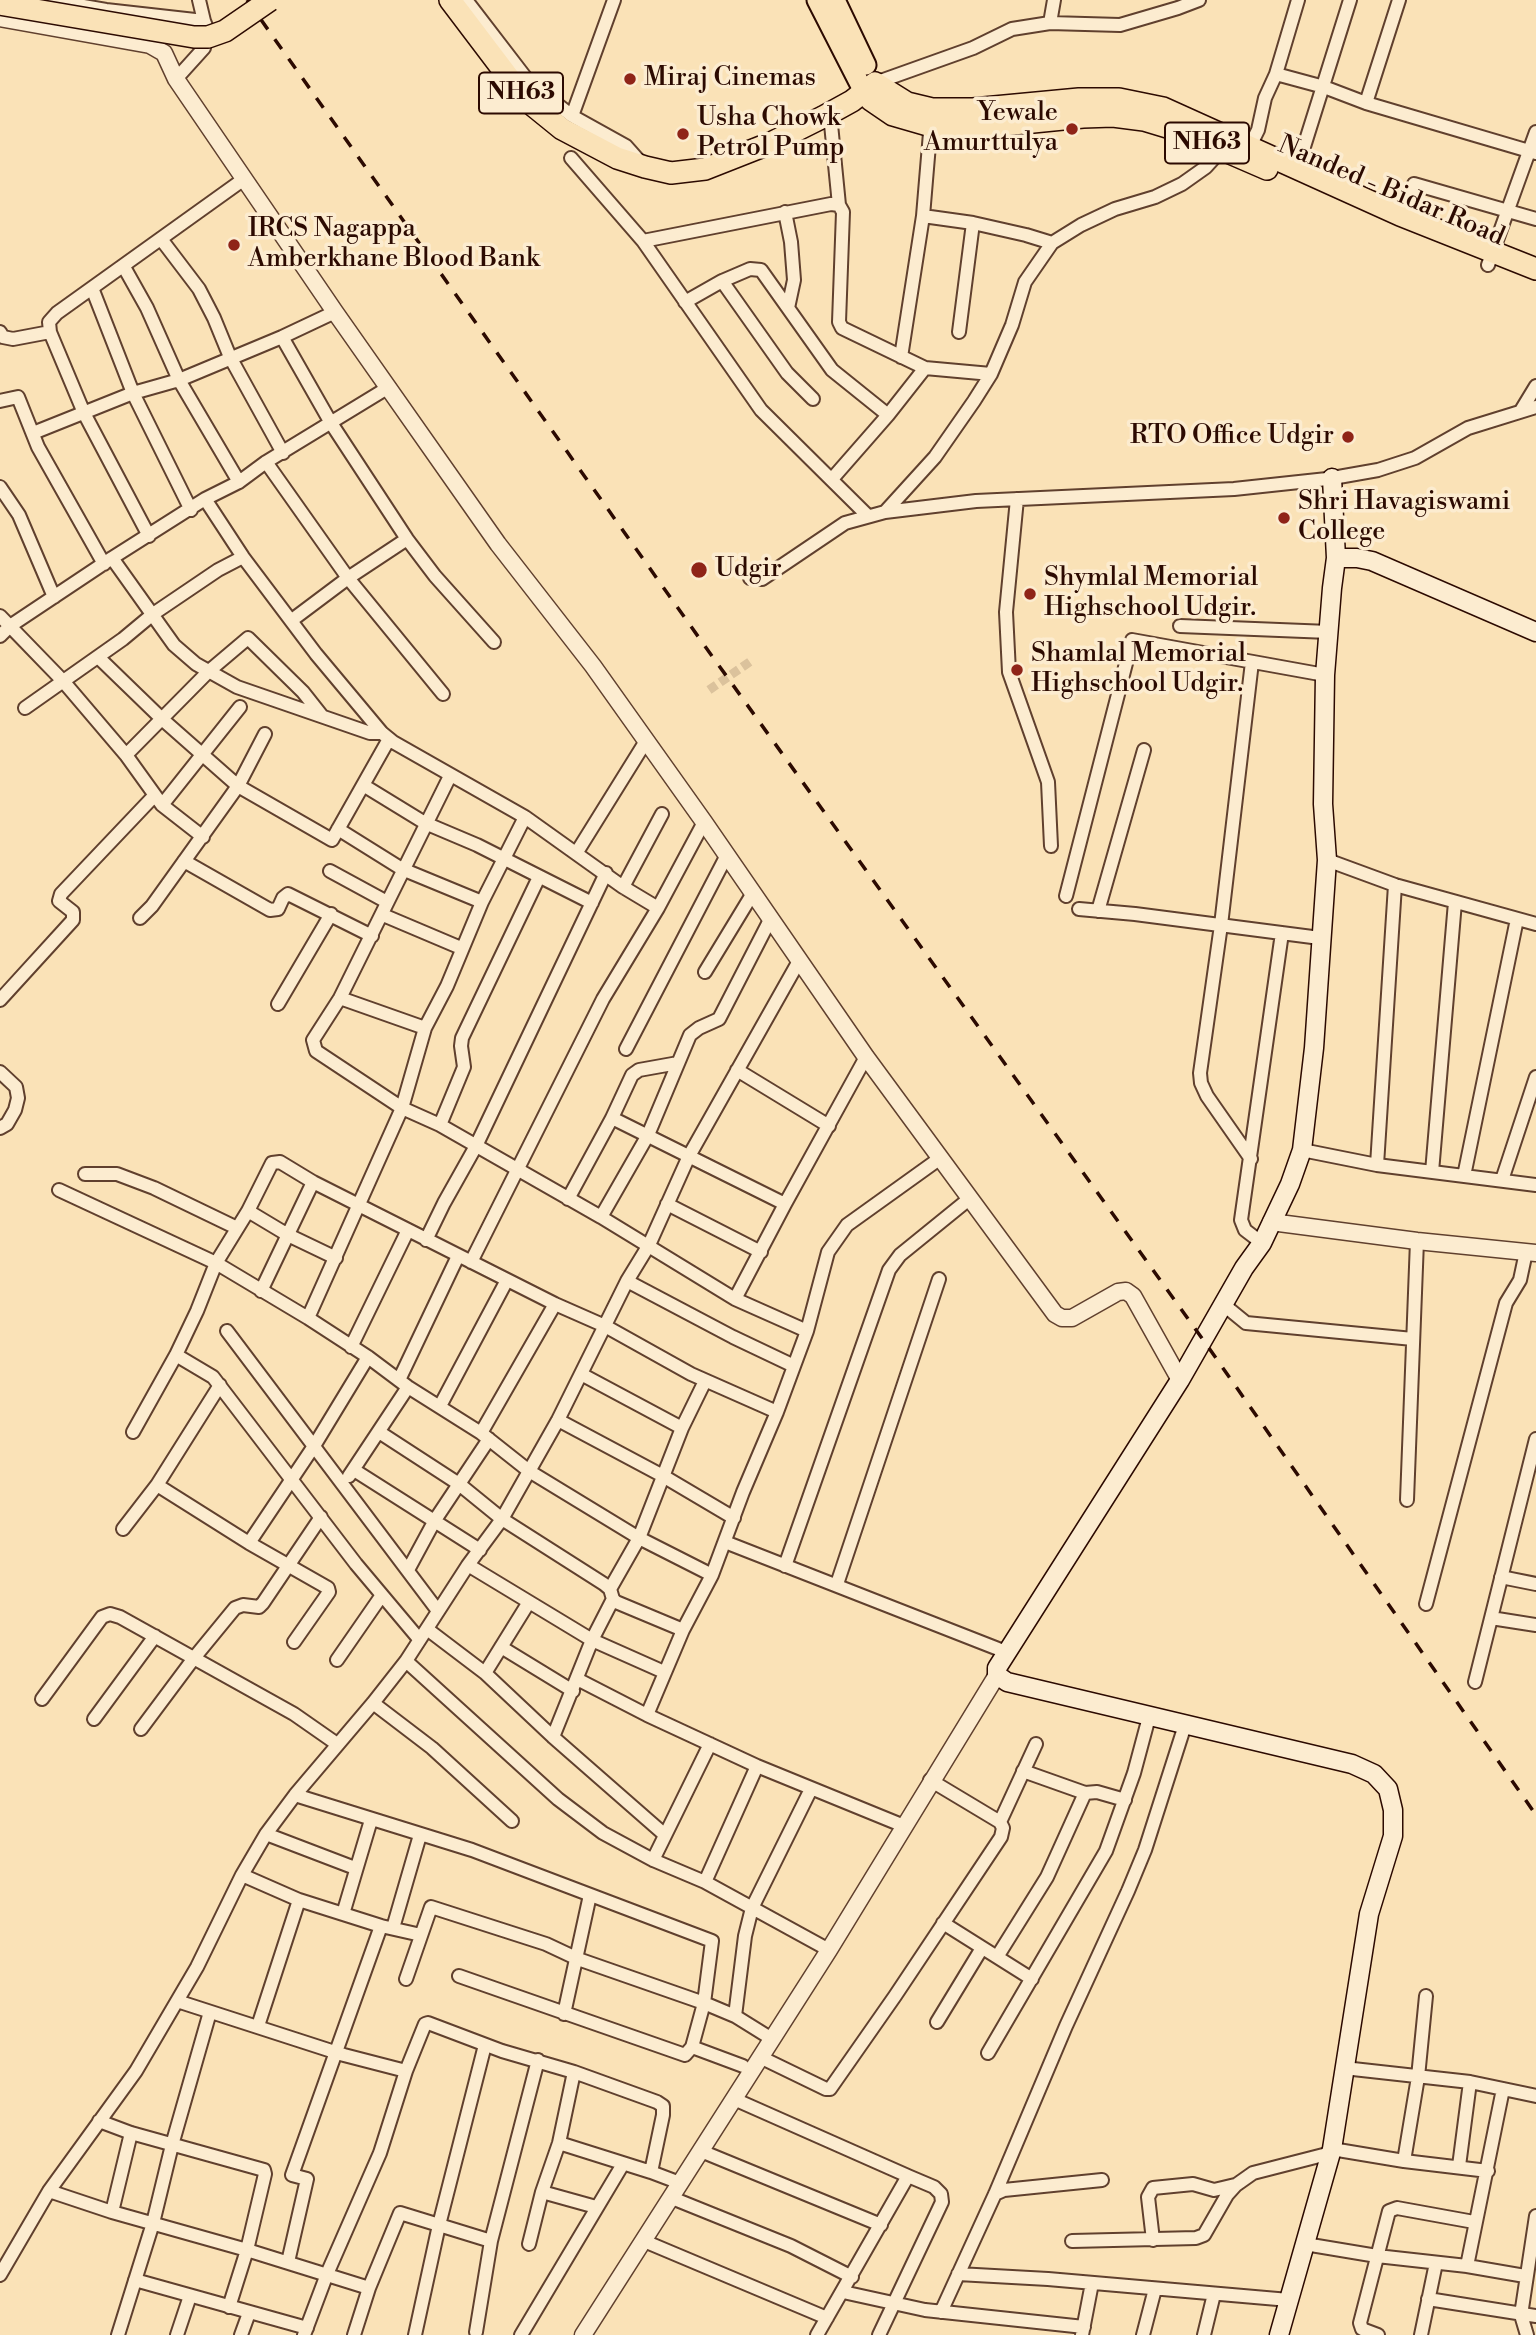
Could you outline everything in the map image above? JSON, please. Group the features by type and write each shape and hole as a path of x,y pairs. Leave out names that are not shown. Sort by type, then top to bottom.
{"highway":[{"path":"0,4 194,37 208,37 225,31 270,0"},
{"name":"NH63","path":"450,0 525,99 562,129 617,158 671,173 705,169 771,143 830,114 870,88"},
{"name":"Nanded - Bidar Road","path":"870,88 932,117 973,109 1079,99 1119,99 1163,108 1226,144 1491,259 1536,269"},
{"name":"Nanded - Bidar Road","path":"1226,144 1250,146 1400,215 1536,283"}],"main road":[{"path":"817,0 870,88"},
{"path":"835,0 870,88"},
{"path":"1279,2335 1331,2150 1369,1914 1393,1836 1393,1810 1388,1789 1374,1774 1353,1764 1007,1682 997,1675 997,1668 1180,1380 1244,1268 1262,1243 1290,1184 1302,1150 1314,1048 1327,860 1323,804 1325,675 1336,558 1332,478"},
{"path":"1336,558 1372,561 1536,632"}],"street":[{"path":"50,0 204,22"},
{"path":"176,79 204,48 206,26 199,0"},
{"path":"466,0 529,82 572,116 626,146 645,167"},
{"path":"572,116 614,0"},
{"path":"1050,23 1054,0"},
{"path":"870,88 973,48 1012,29 1050,23 1119,24 1176,4 1199,0"},
{"path":"1250,146 1258,130 1265,98 1276,74 1298,0"},
{"path":"1297,169 1350,0"},
{"path":"1366,103 1399,0"},
{"path":"0,18 150,46 164,53 176,79 244,179 498,544 593,666 866,1057 1055,1314 1062,1318 1072,1318 1118,1292 1126,1291 1133,1296 1180,1380"},
{"path":"1276,74 1533,152"},
{"path":"830,114 839,205 843,212 839,322 842,328 925,369 991,374"},
{"path":"901,357 923,216 932,117"},
{"path":"1491,259 1507,211 1533,152 1536,132"},
{"path":"885,512 935,457 991,374 1012,325 1025,282 1052,243 1115,209 1155,197 1182,184 1206,167 1226,144"},
{"path":"571,158 643,241 761,410 868,516"},
{"path":"149,536 84,413 50,332 49,323 57,313 244,179"},
{"path":"1400,215 1414,184 1536,219"},
{"path":"643,241 785,212 839,205"},
{"path":"785,212 794,280 788,308"},
{"path":"923,216 1026,234 1052,243"},
{"path":"959,332 973,223"},
{"path":"162,239 199,289 215,318 230,357 283,453"},
{"path":"124,267 147,308 179,380 239,482"},
{"path":"685,302 750,269 761,270 832,370 888,415"},
{"path":"722,281 787,373 813,399"},
{"path":"92,288 133,393 191,510"},
{"path":"33,433 133,393 179,380 335,312"},
{"path":"0,331 3,337 13,339 50,332"},
{"path":"282,337 331,423 407,540 494,642"},
{"path":"832,479 925,369"},
{"path":"1522,409 1536,386"},
{"path":"0,636 10,626 108,561 389,387"},
{"path":"0,401 18,397 38,447 108,561 153,614 174,645 196,664 236,687 385,736"},
{"path":"750,578 762,579 845,523 885,512 976,501 1234,489 1332,478 1378,470 1415,458 1468,428 1522,409 1536,407"},
{"path":"267,462 348,579 443,694"},
{"path":"0,486 19,515 54,597"},
{"path":"205,499 243,557 316,654 385,736 525,817 658,908"},
{"path":"1017,499 1006,612 1009,672 1048,782 1051,846"},
{"path":"292,620 407,540"},
{"path":"25,708 98,657 153,614 218,570 243,557"},
{"path":"0,616 63,681 126,755 159,800 203,837"},
{"path":"1180,626 1329,632"},
{"path":"126,755 209,671 248,638 303,692 323,717"},
{"path":"1066,896 1132,640 1325,675"},
{"path":"98,657 162,719 238,786 332,840 363,785 385,736"},
{"path":"1251,1159 1207,1096 1200,1073 1222,925 1252,662"},
{"path":"0,1000 73,920 73,912 59,901 61,894 159,800 202,754 240,707"},
{"path":"140,918 152,906 238,786 265,734"},
{"path":"577,852 646,741"},
{"path":"1098,911 1144,750"},
{"path":"450,776 340,998 313,1040 316,1051 402,1108 440,1125 601,1217 735,1299 807,1331"},
{"path":"363,785 425,823 504,858 592,903"},
{"path":"624,887 662,814"},
{"path":"308,1318 402,1108 425,1028 447,986 482,902 525,817"},
{"path":"471,1262 603,999 658,908 704,822"},
{"path":"338,829 402,869 482,902"},
{"path":"626,1049 727,855"},
{"path":"1327,860 1395,885 1536,924"},
{"path":"184,861 270,910 278,909 288,894 372,936"},
{"path":"330,871 387,902"},
{"path":"426,1240 476,1146 606,873"},
{"path":"440,1125 464,1067 462,1038 539,877"},
{"path":"1377,1166 1395,885"},
{"path":"705,972 753,894"},
{"path":"1432,1172 1455,902"},
{"path":"1079,909 1320,938"},
{"path":"278,1004 331,914"},
{"path":"383,915 461,948"},
{"path":"601,1217 648,1135 690,1035 719,1019 771,918"},
{"path":"1464,1176 1517,919"},
{"path":"1262,1243 1245,1230 1241,1220 1282,933"},
{"path":"0,2275 49,2191 136,2071 197,1967 242,1875 266,1834 406,1661 468,1565 502,1519 558,1420 627,1281 649,1245 690,1156 799,961"},
{"path":"340,998 425,1028"},
{"path":"735,1299 866,1057"},
{"path":"568,1199 632,1075 639,1070 678,1063"},
{"path":"737,1070 829,1126"},
{"path":"0,1072 16,1087 18,1098 7,1124 0,1128"},
{"path":"1502,1181 1536,1077"},
{"path":"612,1118 785,1204"},
{"path":"1302,1150 1377,1166 1536,1185"},
{"path":"648,1715 683,1630 712,1575 777,1412 807,1331 828,1252 847,1226 939,1158"},
{"path":"133,1432 176,1355 216,1263 274,1162 280,1162 426,1240 605,1326 705,1381 777,1412"},
{"path":"85,1174 117,1174 154,1188 237,1228"},
{"path":"261,1291 313,1182"},
{"path":"59,1190 216,1263 368,1357 485,1436 530,1471 639,1538 712,1575"},
{"path":"785,1566 889,1270 900,1255 970,1199"},
{"path":"667,1204 761,1252"},
{"path":"248,1211 288,1235 336,1258"},
{"path":"1271,1222 1531,1253 1520,1280 1506,1303 1426,1604"},
{"path":"351,1347 408,1230"},
{"path":"1407,1500 1417,1241"},
{"path":"342,1485 379,1432 458,1256"},
{"path":"837,1584 939,1279"},
{"path":"440,1406 507,1280"},
{"path":"627,1281 794,1366"},
{"path":"408,1570 435,1520 459,1485 555,1304"},
{"path":"1224,1305 1247,1323 1413,1339"},
{"path":"227,1331 438,1611"},
{"path":"176,1355 206,1372 219,1384 382,1595 423,1634 485,1673 665,1835"},
{"path":"249,1544 314,1447 368,1357"},
{"path":"581,1374 682,1428"},
{"path":"553,1737 611,1594 639,1538 682,1428 705,1381"},
{"path":"122,1529 157,1485 219,1384"},
{"path":"558,1420 663,1476 734,1518"},
{"path":"379,1432 459,1485 502,1519 611,1594 683,1630"},
{"path":"1475,1682 1501,1577 1530,1492 1536,1442"},
{"path":"354,1470 480,1550"},
{"path":"157,1485 249,1544 325,1585 329,1592 294,1642"},
{"path":"141,1730 235,1608 243,1605 259,1607 263,1603 321,1517"},
{"path":"725,1542 1006,1652"},
{"path":"468,1565 592,1640 664,1672"},
{"path":"1501,1577 1536,1584"},
{"path":"337,1660 382,1595"},
{"path":"485,1673 529,1602"},
{"path":"42,1699 102,1617 110,1614 155,1636 294,1714 337,1744"},
{"path":"1491,1618 1536,1625"},
{"path":"94,1719 155,1636"},
{"path":"501,1647 575,1685 648,1715 757,1766 904,1826"},
{"path":"406,1661 558,1799 603,1833 653,1860 705,1882 829,1950"},
{"path":"583,2335 829,1950 930,1780 997,1675"},
{"path":"373,1703 432,1748 512,1821"},
{"path":"988,2053 1106,1851 1125,1800 1149,1717"},
{"path":"942,2312 1066,2026 1129,1891 1185,1726"},
{"path":"653,1860 710,1744"},
{"path":"1000,1822 1036,1744"},
{"path":"705,1882 757,1766"},
{"path":"1023,1771 1085,1793 1097,1791 1125,1800"},
{"path":"760,2057 830,2089 1000,1837 1003,1828 1000,1822 930,1780"},
{"path":"735,2016 745,1936 752,1908 811,1789"},
{"path":"997,1956 1047,1877 1085,1793"},
{"path":"295,1795 472,1850 712,1941 704,2003 688,2053 680,2054 459,1976"},
{"path":"343,1914 371,1820"},
{"path":"266,1834 355,1868"},
{"path":"288,2262 307,2179 292,2175 335,2051 387,1927 420,1836"},
{"path":"242,1875 299,1900 421,1935"},
{"path":"564,2014 590,1895"},
{"path":"258,2026 299,1900"},
{"path":"406,1979 431,1907 546,1944 578,1959 704,2003 735,2016 772,2039"},
{"path":"943,1923 1032,1979"},
{"path":"937,2022 982,1948"},
{"path":"1404,2161 1418,2077 1426,1996"},
{"path":"177,2001 406,2071"},
{"path":"118,2335 153,2224 172,2145 210,2012"},
{"path":"135,2280 306,2332 327,2274 380,2154 406,2071 425,2024 428,2023 485,2045 574,2072 663,2106 651,2172"},
{"path":"415,2335 439,2225 485,2045"},
{"path":"692,2047 743,2066"},
{"path":"475,2332 491,2241 538,2060"},
{"path":"1344,2067 1470,2082 1536,2096"},
{"path":"528,2244 559,2143 574,2072"},
{"path":"1458,2166 1470,2082"},
{"path":"1467,2266 1503,2089"},
{"path":"734,2099 934,2187 941,2194 942,2202 879,2335"},
{"path":"99,2121 131,2133 264,2170 247,2250 229,2307"},
{"path":"112,2212 131,2133"},
{"path":"559,2143 651,2172 676,2190 852,2277"},
{"path":"1072,2241 1196,2238 1204,2235 1220,2203 1236,2185 1253,2173 1331,2150 1488,2171"},
{"path":"701,2151 881,2225"},
{"path":"521,2335 623,2164"},
{"path":"817,2335 908,2176"},
{"path":"995,2194 1004,2190 1102,2180"},
{"path":"1153,2240 1148,2197 1153,2188 1192,2184 1214,2190 1236,2185"},
{"path":"49,2191 369,2288"},
{"path":"542,2192 596,2207"},
{"path":"1378,2335 1362,2329 1360,2323 1388,2214 1392,2209 1474,2222"},
{"path":"354,2335 398,2214 404,2212 491,2241"},
{"path":"1527,2335 1521,2315 1536,2216"},
{"path":"644,2241 827,2318"},
{"path":"1305,2244 1525,2276"},
{"path":"1421,2335 1436,2263"},
{"path":"958,2274 1289,2300"},
{"path":"843,2291 893,2304 1083,2331 1092,2283"},
{"path":"1143,2335 1155,2289"},
{"path":"1204,2335 1214,2294"},
{"path":"177,2335 190,2295"},
{"path":"1428,2300 1536,2316"},
{"path":"241,2335 248,2313"}],"tunnel":[{"path":"709,690 751,661"}],"railway":[{"path":"247,0 702,642 1204,1341 1536,1815"}],"place":[{"name":"Miraj Cinemas","path":"630,79"},
{"name":"Yewale Amurttulya","path":"1072,129"},
{"name":"Usha Chowk Petrol Pump","path":"683,134"},
{"name":"IRCS Nagappa Amberkhane Blood Bank","path":"234,245"},
{"name":"RTO Office Udgir","path":"1348,437"},
{"name":"Shri Havagiswami College","path":"1284,518"},
{"name":"Udgir","path":"699,570"},
{"name":"Shymlal Memorial Highschool Udgir.","path":"1030,594"},
{"name":"Shamlal Memorial Highschool Udgir.","path":"1017,670"}]}
